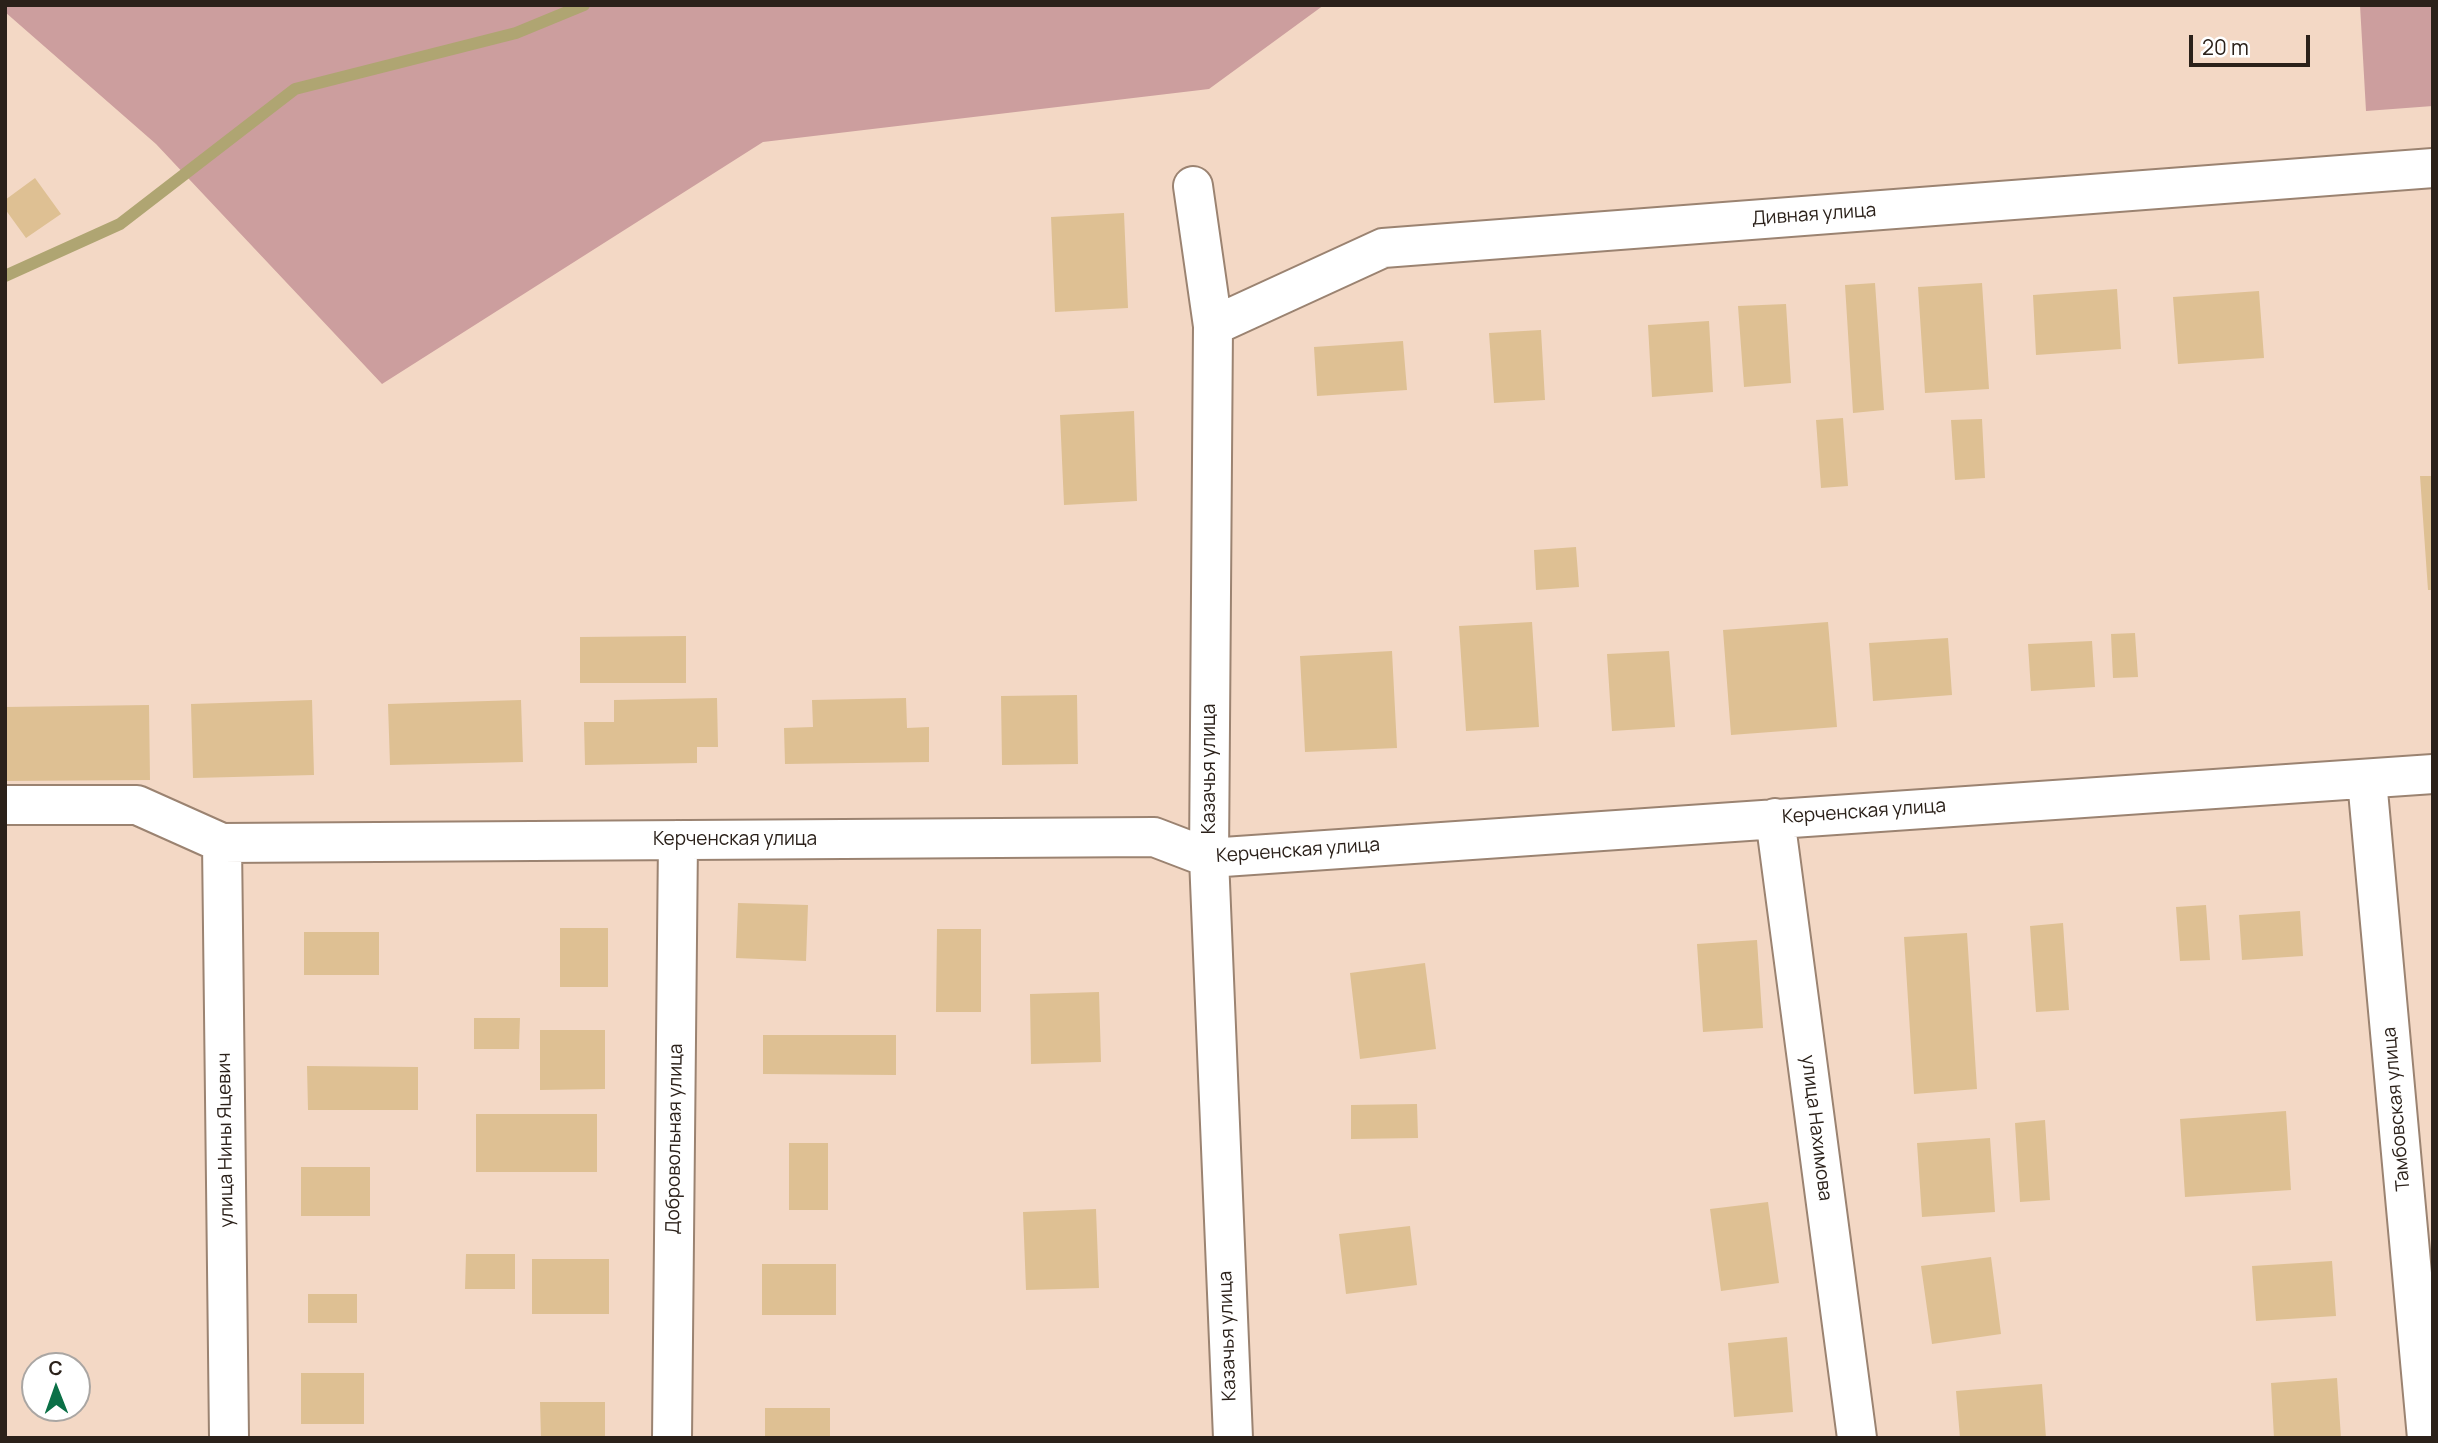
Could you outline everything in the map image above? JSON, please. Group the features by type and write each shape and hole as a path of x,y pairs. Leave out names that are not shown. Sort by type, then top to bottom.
{"street":[{"name":"Дивная улица","path":"1213,326 1383,248 2433,168"},
{"name":"Казачья улица","path":"1193,186 1213,326 1209,858 1233,1438"},
{"name":"Керченская улица","path":"5,805 137,805 222,843 1154,837 1209,858 2433,774"},
{"name":"Тамбовская улица","path":"2367,780 2427,1438"},
{"name":"улица Нахимова","path":"1775,818 1857,1438"},
{"name":"Добровольная улица","path":"671,1438 678,840"},
{"name":"улица Нины Яцевич","path":"222,843 229,1438"}],"shaded area":[{"path":"5,5 1324,5 1209,89 763,142 382,384 156,144 5,12"},
{"path":"2360,5 2433,5 2433,106 2366,111"}],"building":[{"path":"35,178 61,214 26,238 5,209 5,200"},
{"path":"1124,213 1128,308 1055,312 1051,217"},
{"path":"1875,283 1884,410 1853,413 1845,285"},
{"path":"1982,283 1989,389 1925,393 1918,287"},
{"path":"2117,289 2121,349 2036,355 2033,295"},
{"path":"2259,291 2264,358 2178,364 2173,297"},
{"path":"1786,304 1791,383 1744,387 1738,306"},
{"path":"1709,321 1713,392 1652,397 1648,325"},
{"path":"1541,330 1545,400 1494,403 1489,333"},
{"path":"1403,341 1407,390 1317,396 1314,347"},
{"path":"1134,411 1137,501 1064,505 1060,415"},
{"path":"1843,418 1848,486 1821,488 1816,420"},
{"path":"1982,419 1985,478 1955,480 1951,420"},
{"path":"2420,476 2433,476 2433,590 2428,590"},
{"path":"1576,547 1579,587 1536,590 1534,550"},
{"path":"1532,622 1539,727 1466,731 1459,626"},
{"path":"1828,622 1837,727 1731,735 1723,630"},
{"path":"2135,633 2138,677 2113,678 2111,634"},
{"path":"686,636 686,683 580,683 580,637"},
{"path":"1948,638 1952,695 1873,701 1869,643"},
{"path":"2092,641 2095,687 2031,691 2028,644"},
{"path":"1392,651 1397,748 1305,752 1300,656"},
{"path":"1669,651 1675,727 1612,731 1607,654"},
{"path":"1077,695 1078,764 1002,765 1001,696"},
{"path":"717,698 718,747 697,747 697,763 585,765 584,722 614,722 614,700"},
{"path":"906,698 907,728 929,727 929,762 785,764 784,728 813,727 812,700"},
{"path":"312,700 314,775 193,778 191,704"},
{"path":"521,700 523,762 390,765 388,704"},
{"path":"149,705 150,780 5,781 5,707"},
{"path":"738,903 808,905 806,961 736,958"},
{"path":"2206,905 2210,960 2180,961 2176,907"},
{"path":"2300,911 2303,956 2242,960 2239,915"},
{"path":"2063,923 2069,1010 2036,1012 2030,926"},
{"path":"560,928 608,928 608,987 560,987"},
{"path":"937,929 981,929 981,1012 936,1012"},
{"path":"304,932 379,932 379,975 304,975"},
{"path":"1967,933 1977,1089 1914,1094 1904,937"},
{"path":"1757,940 1763,1028 1703,1032 1697,944"},
{"path":"1425,963 1436,1049 1360,1059 1350,973"},
{"path":"1099,992 1101,1062 1031,1064 1030,994"},
{"path":"474,1018 520,1018 519,1049 474,1049"},
{"path":"540,1030 605,1030 605,1089 540,1090"},
{"path":"763,1035 896,1035 896,1075 763,1074"},
{"path":"307,1066 418,1067 418,1110 308,1110"},
{"path":"1417,1104 1418,1138 1351,1139 1351,1105"},
{"path":"2286,1111 2291,1190 2185,1197 2180,1119"},
{"path":"476,1114 597,1114 597,1172 476,1172"},
{"path":"2045,1120 2050,1200 2020,1202 2015,1123"},
{"path":"1990,1138 1995,1212 1922,1217 1917,1143"},
{"path":"789,1143 828,1143 828,1210 789,1210"},
{"path":"301,1167 370,1167 370,1216 301,1216"},
{"path":"1768,1202 1779,1283 1721,1291 1710,1209"},
{"path":"1096,1209 1099,1288 1026,1290 1023,1212"},
{"path":"1410,1226 1417,1285 1346,1294 1339,1234"},
{"path":"466,1254 515,1254 515,1289 465,1289"},
{"path":"1991,1257 2001,1334 1932,1344 1921,1266"},
{"path":"532,1259 609,1259 609,1314 532,1314"},
{"path":"2332,1261 2336,1316 2256,1321 2252,1266"},
{"path":"762,1264 836,1264 836,1315 762,1315"},
{"path":"308,1294 357,1294 357,1323 308,1323"},
{"path":"1787,1337 1793,1412 1734,1417 1728,1343"},
{"path":"301,1373 364,1373 364,1424 301,1424"},
{"path":"2337,1378 2341,1438 2274,1438 2271,1383"},
{"path":"2042,1384 2046,1438 1960,1438 1956,1391"},
{"path":"540,1402 605,1402 605,1438 541,1438"},
{"path":"765,1408 830,1408 830,1438 765,1438"}],"waterway":[{"path":"5,276 120,224 295,89 516,33 584,5"}]}
